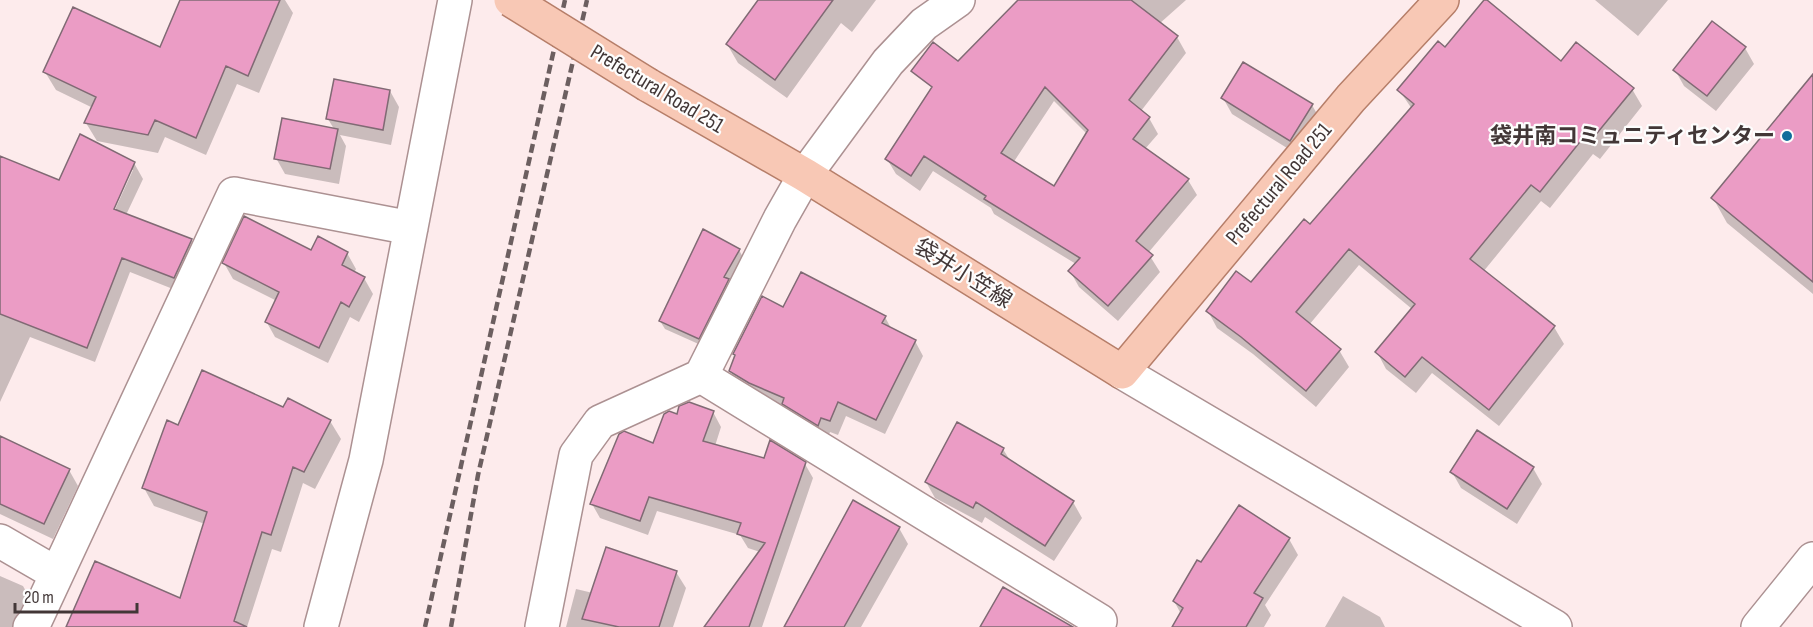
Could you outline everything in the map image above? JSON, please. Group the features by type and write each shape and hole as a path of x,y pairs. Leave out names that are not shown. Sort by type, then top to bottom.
{"main road":[{"name":"Prefectural Road 251","path":"511,0 648,85 805,175"},
{"name":"Prefectural Road 251","path":"1122,372 1351,98 1442,0"},
{"name":"袋井小笠線","path":"805,175 1122,372"}],"street":[{"path":"321,627 366,460 455,0"},
{"path":"542,627 576,455 600,422 701,376 780,219 805,175 888,62 924,24 958,0"},
{"path":"30,627 57,574 234,194 411,228"},
{"path":"1122,372 1555,627"},
{"path":"701,376 1100,621"},
{"path":"0,541 57,574"},
{"path":"1758,627 1813,559"}],"building":[{"path":"180,0 280,0 248,76 226,66 196,138 155,120 148,135 84,123 96,97 43,72 73,7 160,47"},
{"path":"758,0 833,0 775,80 726,44"},
{"path":"1018,0 1131,0 1178,36 1129,100 1150,117 1133,139 1189,179 1136,241 1153,255 1108,306 1068,271 1080,258 984,199 986,196 924,156 911,176 885,159 932,87 911,71 933,42 958,61","holes":["1045,87 1088,130 1054,186 1001,153"]},
{"path":"1484,0 1487,0 1561,61 1576,42 1634,88 1589,143 1583,138 1540,192 1531,185 1470,259 1555,326 1489,410 1422,357 1405,377 1375,352 1415,304 1349,249 1296,312 1341,349 1306,391 1206,311 1236,271 1251,282 1304,219 1310,224 1414,104 1397,90 1438,41 1445,47"},
{"path":"1712,21 1746,47 1707,96 1673,70"},
{"path":"1243,62 1313,104 1290,141 1221,98"},
{"name":"袋井南コミュニティセンター","path":"1813,74 1813,282 1711,198"},
{"path":"334,79 390,90 383,130 326,119"},
{"path":"282,118 338,129 330,169 274,159"},
{"path":"80,134 135,162 114,209 192,239 174,278 122,258 87,348 0,314 0,156 59,180"},
{"path":"244,216 311,250 318,236 348,252 342,265 365,277 349,307 341,302 319,348 265,322 279,292 222,263"},
{"path":"703,229 740,249 724,277 729,279 699,339 659,321"},
{"path":"801,272 886,316 882,323 916,340 876,420 838,402 830,421 821,418 818,426 782,404 784,398 749,383 729,371 735,355 733,354 762,296 783,307"},
{"path":"202,370 283,407 288,398 331,420 304,472 293,467 271,535 262,532 234,621 247,627 66,627 95,561 180,598 207,512 142,488 167,420 178,425"},
{"path":"689,402 714,411 703,441 764,458 770,440 806,462 749,627 704,627 765,543 737,534 741,523 649,497 640,521 590,504 619,434 624,431 653,443 664,414 669,411 677,414 679,406"},
{"path":"957,422 1004,448 1001,454 1074,501 1045,546 976,502 973,508 925,482"},
{"path":"1477,430 1534,467 1507,509 1450,472"},
{"path":"0,436 70,469 44,524 0,504"},
{"path":"853,500 900,527 844,627 784,627"},
{"path":"1239,505 1290,538 1254,593 1263,598 1246,627 1172,627 1183,608 1173,601 1197,560 1201,562"},
{"path":"606,547 677,571 659,627 619,627 582,619"},
{"path":"1003,587 1073,627 980,627"}],"railway":[{"path":"425,627 565,0"},
{"path":"451,627 478,475 587,0"}],"place":[{"name":"袋井南コミュニティセンター","path":"1787,136"}]}
